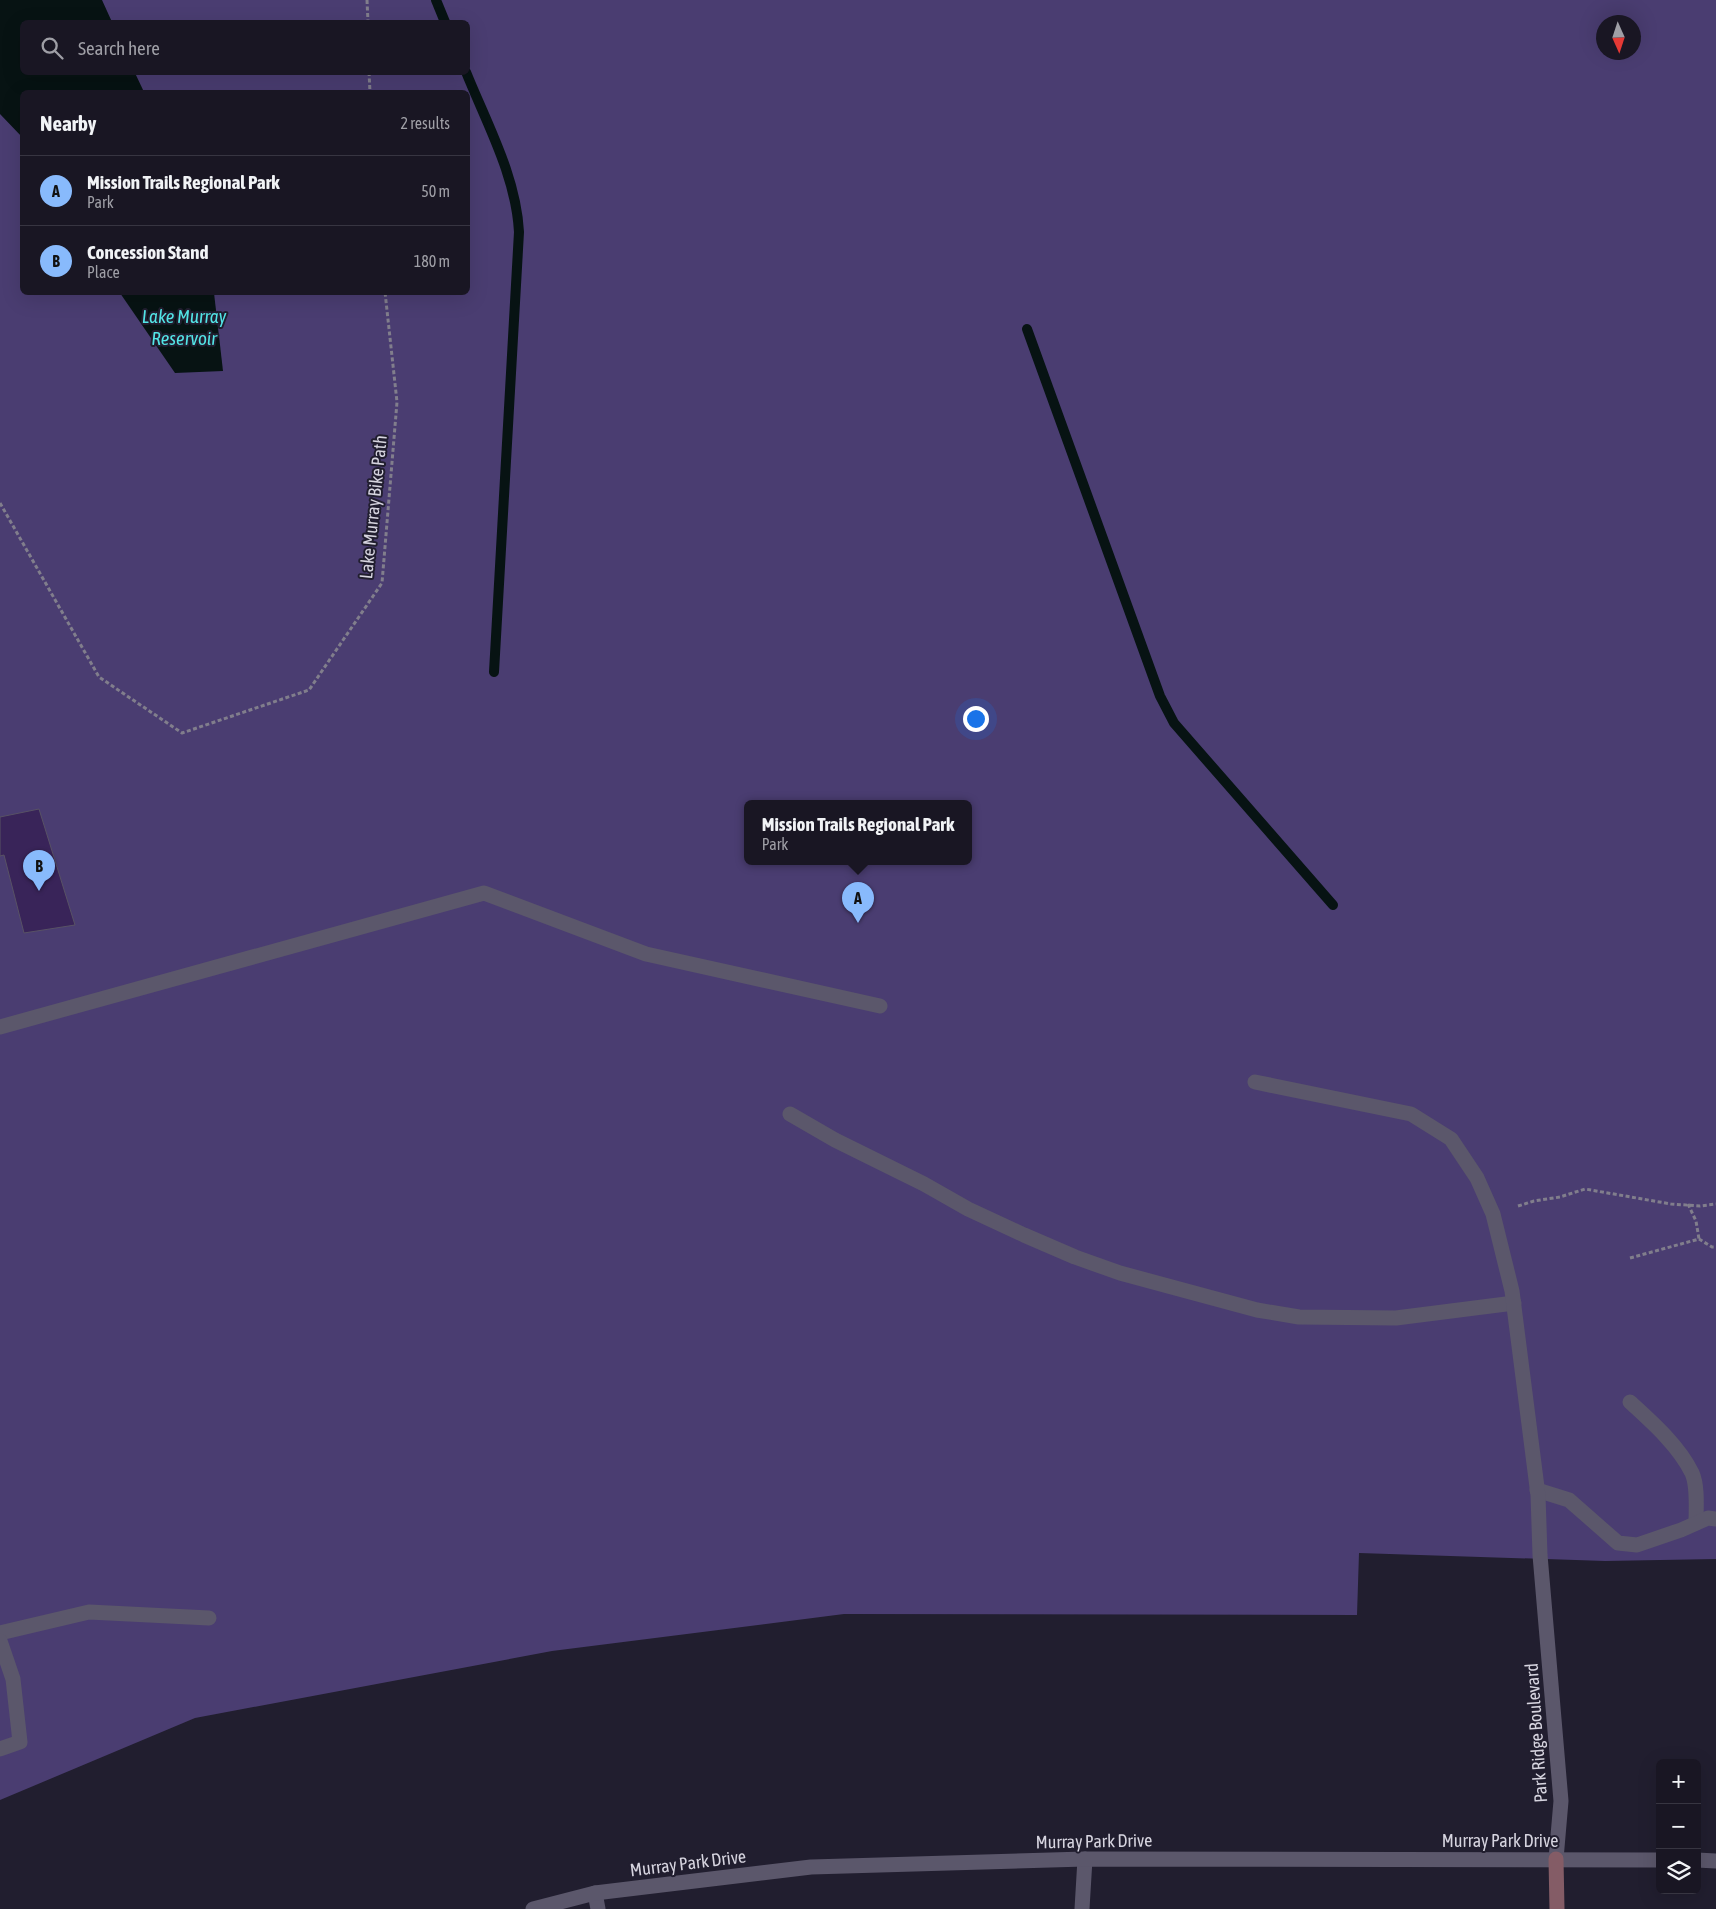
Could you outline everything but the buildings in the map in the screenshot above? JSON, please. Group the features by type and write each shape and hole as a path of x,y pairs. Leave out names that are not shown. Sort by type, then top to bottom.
{"main road":[{"name":"Park Ridge Boulevard","path":"1556,1859 1557,1909"}],"street":[{"path":"1,1024 484,893 646,954 880,1006"},
{"name":"Park Ridge Boulevard","path":"1255,1082 1411,1114 1451,1139 1477,1178 1493,1214 1514,1303 1537,1490 1540,1555 1561,1801 1556,1859"},
{"path":"790,1114 835,1140 924,1184 968,1209 1075,1257 1120,1273 1257,1310 1299,1317 1396,1318 1514,1303"},
{"path":"1630,1402 1671,1444 1692,1474 1696,1500 1696,1523"},
{"path":"1537,1490 1569,1500 1618,1542 1637,1545 1708,1518 1716,1519"},
{"path":"0,1633 89,1612 209,1618"},
{"path":"0,1641 13,1679 20,1742 0,1748"},
{"path":"1082,1909 1085,1859"},
{"name":"Murray Park Drive","path":"533,1909 594,1894 811,1867 1085,1859 1656,1860"},
{"path":"1701,1860 1716,1861"},
{"path":"594,1894 598,1909"}],"path":[{"path":"367,0 368,20"},
{"path":"370,75 370,90"},
{"name":"Lake Murray Bike Path","path":"0,503 99,677 182,733 309,690 382,583 397,402 385,295"},
{"path":"1493,1214 1534,1201 1560,1197 1585,1190 1671,1204 1700,1206 1716,1204"},
{"path":"1688,1204 1696,1221 1699,1239"},
{"path":"1630,1258 1699,1239 1712,1247 1716,1247"}],"shaded area":[{"path":"0,0 1716,0 1716,1559 1605,1561 1359,1553 1357,1615 844,1614 552,1651 195,1718 0,1800"}],"water":[{"path":"0,0 102,0 111,20 20,20 20,75 136,75 143,90 20,90 20,135 0,114"},
{"name":"Lake Murray Reservoir","path":"121,295 214,295 223,371 175,373"}],"waterway":[{"path":"436,0 444,20"},
{"path":"467,75 506,170 517,211 519,232 494,672"},
{"path":"1027,329 1160,696 1174,723 1333,905"}],"place":[{"name":"Concession Stand","path":"39,891"},
{"name":"Mission Trails Regional Park","path":"858,923"}]}
